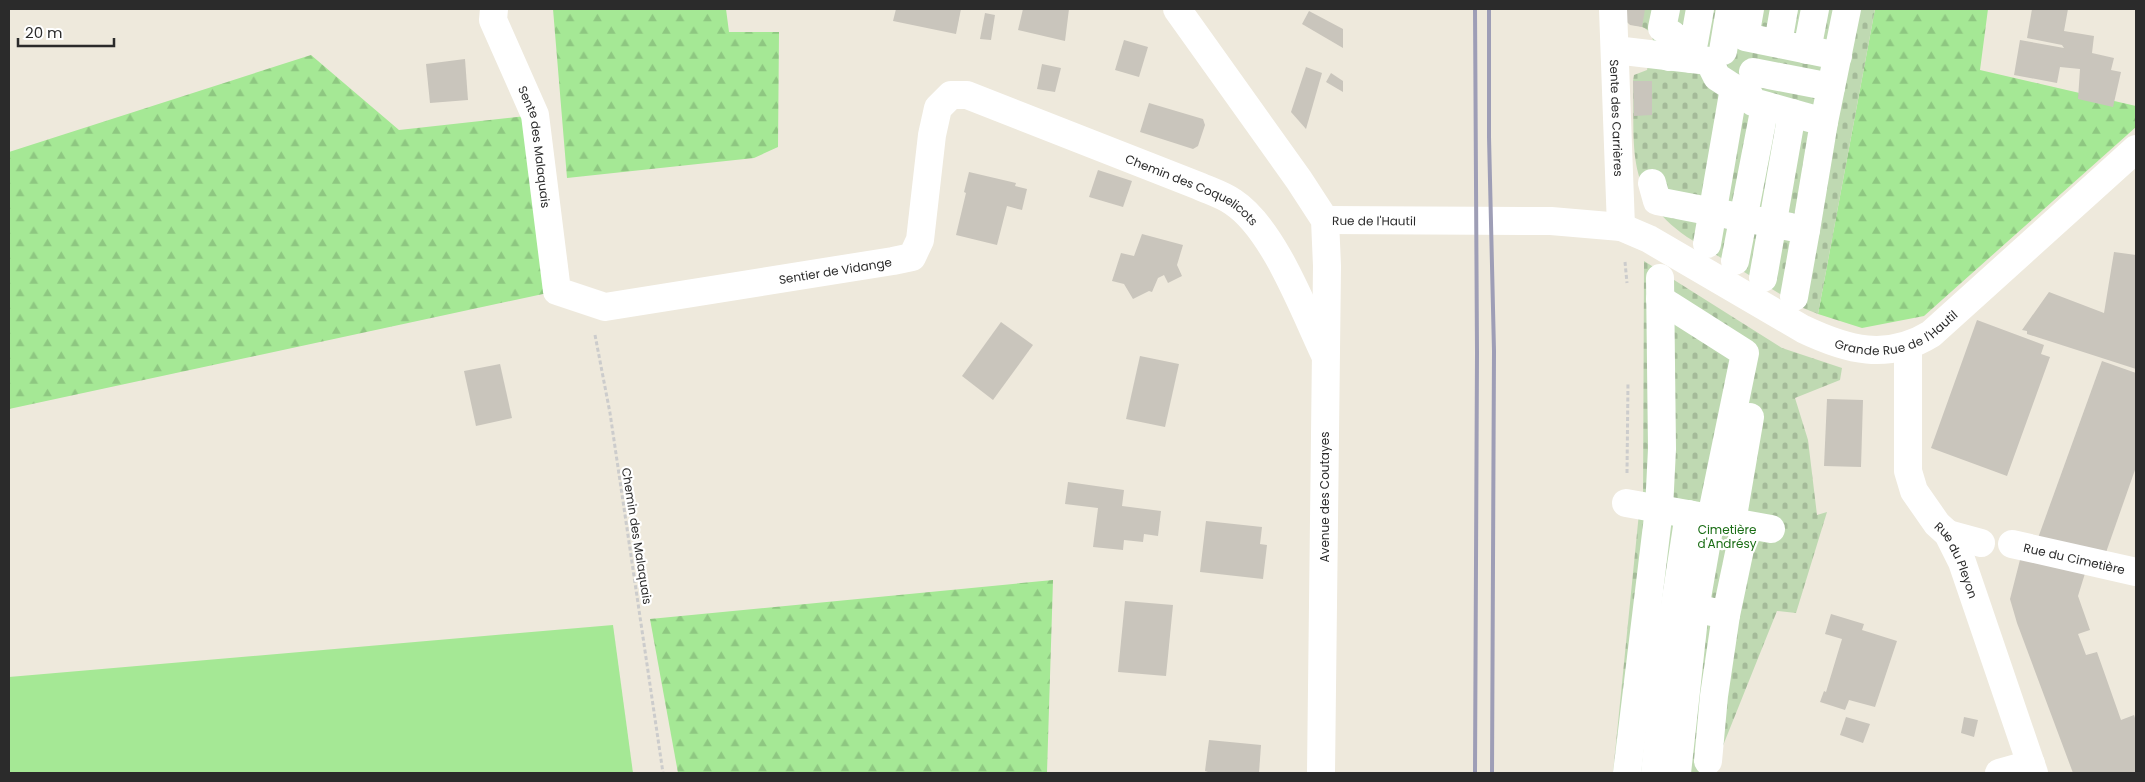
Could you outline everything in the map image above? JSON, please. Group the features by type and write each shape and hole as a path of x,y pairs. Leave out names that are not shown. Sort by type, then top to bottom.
{"street":[{"name":"Sente des Malaquais","path":"494,9 493,20 535,115 557,291"},
{"name":"Rue de l'Hautil","path":"1177,9 1299,180 1325,220 1551,222 1621,227"},
{"name":"Sente des Carrières","path":"1613,9 1621,227"},
{"path":"1666,9 1662,28 1673,35 1725,50"},
{"path":"1700,9 1750,90 1744,218 1735,261"},
{"path":"1730,9 1725,50 1717,77 1750,90 1792,113 1824,122"},
{"path":"1725,50 1750,9"},
{"path":"1725,50 1784,9"},
{"path":"1807,50 1815,9"},
{"path":"1794,297 1824,122 1847,9"},
{"path":"1615,50 1807,50 1838,56"},
{"path":"1750,90 1832,87"},
{"path":"1707,244 1712,212 1750,90"},
{"name":"Sentier de Vidange","path":"557,291 605,307 912,257 920,240 932,135 938,108 951,95 967,95 986,102"},
{"name":"Chemin des Coquelicots","path":"986,102 1199,186 1234,202 1259,226 1277,253 1325,355"},
{"path":"1763,278 1792,113"},
{"name":"Grande Rue de l'Hautil","path":"1621,227 1649,239 1802,330 1828,341 1850,348 1876,350 1908,346 1932,334 2136,149"},
{"path":"1652,183 1657,201 1806,230"},
{"name":"Avenue des Coutayes","path":"1322,773 1327,266 1325,220"},
{"path":"1655,773 1654,655 1662,449 1660,289 1745,353 1760,361 1730,522 1726,615 1714,696 1708,761"},
{"name":"Rue du Pleyon","path":"1908,346 1908,471 1914,491 1923,506 1948,534 1962,562 2032,769"},
{"path":"1626,503 1730,522"},
{"path":"1677,773 1695,608 1730,522"},
{"path":"1627,773 1654,655 1730,522"},
{"path":"1948,534 1981,543"},
{"name":"Rue du Cimetière","path":"2012,544 2136,572"},
{"path":"1695,608 1726,615"},
{"path":"1999,773 2032,769"}],"path":[{"name":"Chemin des Malaquais","path":"589,302 612,432 663,773"}],"green space":[{"path":"553,9 726,9 729,32 779,32 778,147 754,158 567,178"},
{"path":"1621,9 1875,9 1818,314 1803,308 1687,237 1667,220 1652,203 1643,186 1637,168 1634,149 1633,81 1634,75 1647,70 1652,53 1653,40 1648,30 1627,22 1621,16"},
{"path":"1875,9 1988,9 1980,70 2136,106 2136,127 1924,316 1862,328 1818,314"},
{"path":"311,55 399,130 535,115 557,291 9,409 9,152"},
{"name":"Cimetière d'Andrésy","path":"1644,261 1782,348 1842,368 1840,380 1795,398 1808,440 1817,515 1827,512 1796,613 1777,611 1712,773 1613,773 1639,513 1643,506"},
{"path":"1053,580 1047,773 678,773 650,619"},
{"path":"613,625 633,773 9,773 9,677"}],"building":[{"path":"896,9 961,9 956,34 893,21"},
{"path":"1023,9 1069,9 1065,41 1018,30"},
{"path":"1621,9 1645,9 1642,27 1630,25 1621,16"},
{"path":"2032,9 2068,9 2064,31 2094,36 2092,53 2114,58 2111,70 2121,72 2113,107 2078,99 2080,69 2060,67 2057,83 2014,75 2020,40 2064,48 2062,45 2027,38"},
{"path":"1309,11 1343,29 1343,48 1302,24"},
{"path":"985,13 995,15 991,40 980,39"},
{"path":"1124,40 1148,47 1139,77 1115,70"},
{"path":"465,59 468,100 430,103 426,64"},
{"path":"1042,64 1061,68 1055,92 1037,89"},
{"path":"1306,67 1322,73 1306,129 1291,112"},
{"path":"1331,73 1343,81 1343,92 1326,82"},
{"path":"1633,81 1652,81 1652,115 1634,116"},
{"path":"1149,103 1203,119 1205,125 1198,146 1193,149 1140,132"},
{"path":"1098,170 1132,181 1123,207 1089,197"},
{"path":"969,172 1016,183 1015,186 1027,189 1022,210 1007,206 997,245 956,235"},
{"path":"1142,234 1183,245 1177,265 1182,276 1168,283 1164,275 1158,278 1152,292 1149,291 1133,299 1124,284 1112,281 1121,253 1134,256"},
{"path":"2114,252 2136,255 2136,369 2027,334 2027,331 2022,330 2049,292 2104,313"},
{"path":"1977,320 2044,345 2041,354 2050,357 2007,476 1931,448"},
{"path":"1001,322 1033,345 993,400 962,376"},
{"path":"1140,356 1179,364 1165,427 1126,419"},
{"path":"2102,361 2136,373 2136,467 2103,561 2038,538"},
{"path":"500,364 512,418 476,426 464,371"},
{"path":"1827,399 1863,400 1861,467 1824,466"},
{"path":"1068,482 1124,490 1122,506 1161,511 1158,536 1144,534 1143,542 1124,540 1123,550 1093,547 1098,508 1065,504"},
{"path":"1206,521 1262,527 1260,544 1267,545 1263,579 1200,572"},
{"path":"2022,552 2087,567 2078,596 2090,630 2078,634 2086,655 2097,652 2121,720 2134,715 2136,721 2136,773 2073,773 2017,623 2010,599"},
{"path":"1125,601 1173,605 1166,676 1118,672"},
{"path":"1831,614 1864,624 1862,630 1897,641 1875,707 1849,700 1845,710 1820,702 1824,691 1826,692 1842,639 1825,634"},
{"path":"1846,717 1870,724 1863,743 1840,735"},
{"path":"1964,717 1978,720 1974,737 1961,733"},
{"path":"1209,740 1261,745 1259,773 1211,773 1205,771"}],"railway":[{"path":"1475,9 1477,353 1475,773"},
{"path":"1489,9 1489,137 1494,351 1492,773"}]}
